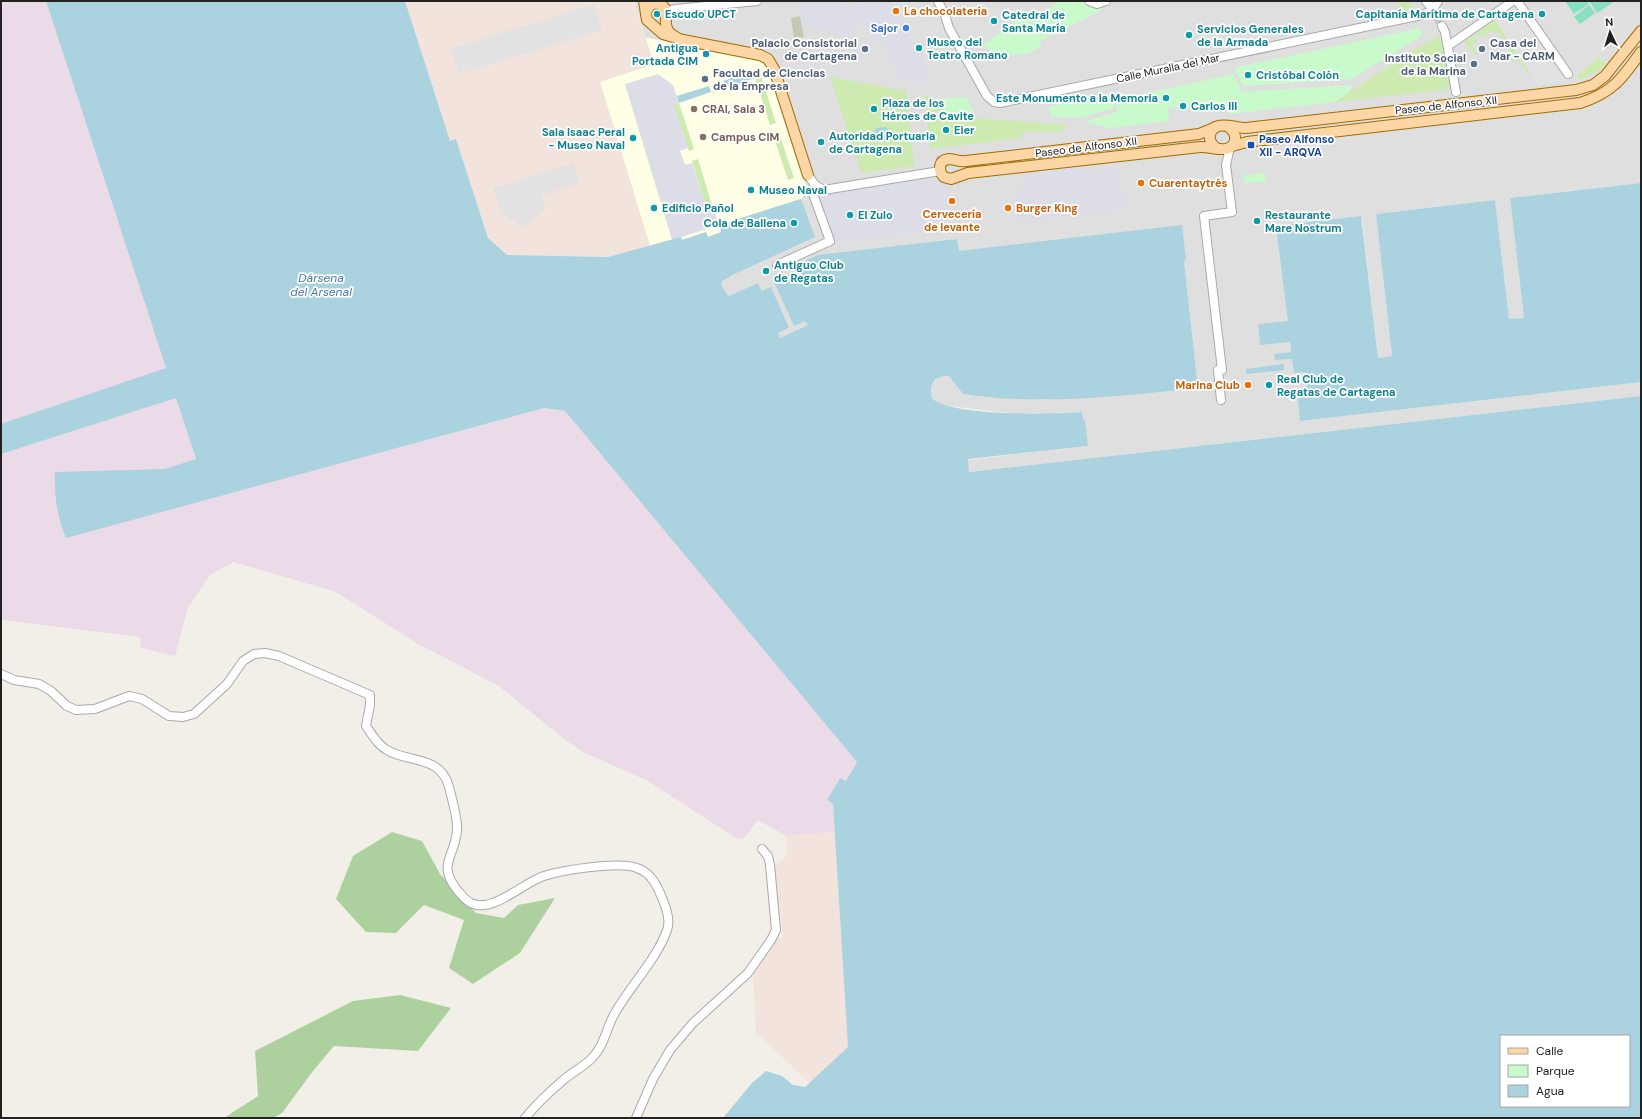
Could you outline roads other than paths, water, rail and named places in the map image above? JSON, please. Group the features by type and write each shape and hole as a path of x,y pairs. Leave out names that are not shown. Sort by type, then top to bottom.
{"main road":[{"path":"644,1 647,18 650,23 662,34 683,40 760,55 768,59 774,69 808,175"},
{"path":"646,13 649,6 655,2 663,6 666,15 665,24 668,31 683,40"},
{"path":"650,23 659,24 666,15"},
{"name":"Paseo de Alfonso XII","path":"1227,126 1246,128 1566,92 1586,88 1605,76 1641,31"},
{"name":"Paseo de Alfonso XII","path":"1231,147 1247,142 1567,105 1591,100 1613,87 1641,52"},
{"path":"1450,104 1451,118"},
{"path":"1223,125 1227,126 1235,135 1234,142 1231,147 1226,150 1217,149 1211,143 1210,136 1212,130 1223,125"},
{"name":"Paseo de Alfonso XII","path":"954,160 966,161 1199,134 1216,127"},
{"name":"Paseo de Alfonso XII","path":"956,177 968,173 1200,147 1217,149"},
{"path":"945,160 954,160 958,164 960,170 956,177 951,179 942,176 940,171 941,164 945,160"}],"street":[{"path":"666,15 676,8 757,1"},
{"name":"Calle Muralla del Mar","path":"938,1 945,15 949,28 987,96 994,102 1003,103 1422,15 1432,11 1433,2"},
{"path":"1089,1 1094,4 1103,2"},
{"path":"1448,46 1513,1"},
{"path":"1517,1 1568,74"},
{"path":"1442,26 1448,46 1456,92 1450,104"},
{"path":"1456,92 1470,102"},
{"path":"1226,165 1231,147"},
{"path":"1217,149 1226,165 1232,212 1204,216 1222,370 1218,370 1221,400"},
{"path":"808,175 818,188 828,190 940,171"},
{"path":"777,265 830,241 813,194 818,188"},
{"path":"1,674 14,680 39,684 50,691 67,706 76,710 95,709 129,696 142,699 169,716 183,717 194,714 227,684 243,661 254,654 265,653 279,656 370,695 370,705 366,726 378,743 388,751 422,761 435,767 444,775 449,786 457,828 456,840 447,866 447,872 453,885 471,903 481,906 493,904 543,876 593,867 619,865 637,868 650,877 656,884 668,917 668,928 662,942 614,1013 600,1049 591,1060 561,1082 525,1118"},
{"path":"636,1118 653,1079 670,1050 693,1023 748,973 771,940 776,930 770,865 768,856 762,849"}],"water":[{"name":"Dársena del Arsenal","path":"46,1 405,1 450,141 456,139 488,238 507,255 608,257 681,237 682,240 706,232 708,237 721,232 719,225 801,199 815,237 730,276 722,281 721,284 729,296 758,283 762,291 771,287 789,328 778,333 780,338 808,325 805,321 794,326 774,282 805,267 803,262 818,255 957,239 959,251 1182,225 1186,260 1184,261 1198,388 1110,397 1051,399 992,398 963,394 949,376 939,377 933,382 931,393 932,398 942,404 959,408 1003,413 1082,412 1083,420 1085,420 1088,446 968,459 969,472 1641,396 1641,1118 723,1118 752,1083 766,1071 782,1076 793,1085 805,1087 848,1047 833,804 827,800 840,778 846,781 857,762 565,411 544,408 66,538 60,522 57,506 55,472 165,469 196,459 176,398 1,454 1,424 166,368"},
{"path":"753,71 755,78 726,88 723,81"},
{"path":"709,86 711,92 679,103 677,96"},
{"path":"886,127 888,129 889,138 887,141 878,142 875,140 874,130 877,128"},
{"path":"1641,183 1641,382 1300,421 1297,391 1307,390 1304,372 1294,373 1292,359 1275,360 1274,354 1291,352 1290,342 1260,345 1258,324 1288,321 1276,226 1361,216 1378,358 1392,356 1376,214 1495,200 1509,319 1524,318 1510,198"},
{"path":"1284,364 1284,370 1246,374 1246,369"}],"tunnel":[{"path":"1429,5 1442,26"}],"place":[{"name":"La chocolatería","path":"896,11"},
{"name":"Escudo UPCT","path":"657,14"},
{"name":"Capitanía Marítima de Cartagena","path":"1542,14"},
{"name":"Catedral de Santa María","path":"994,21"},
{"name":"Sajor","path":"906,28"},
{"name":"Servicios Generales de la Armada","path":"1189,35"},
{"name":"Museo del Teatro Romano","path":"919,48"},
{"name":"Palacio Consistorial de Cartagena","path":"865,49"},
{"name":"Casa del Mar - CARM","path":"1482,49"},
{"name":"Antigua Portada CIM","path":"706,54"},
{"name":"Instituto Social de la Marina","path":"1474,64"},
{"name":"Cristóbal Colón","path":"1248,75"},
{"name":"Facultad de Ciencias de la Empresa","path":"705,79"},
{"name":"Este Monumento a la Memoria","path":"1166,98"},
{"name":"Carlos III","path":"1183,106"},
{"name":"CRAI, Sala 3","path":"694,109"},
{"name":"Plaza de los Héroes de Cavite","path":"874,109"},
{"name":"Eier","path":"946,130"},
{"name":"Campus CIM","path":"703,137"},
{"name":"Sala Isaac Peral - Museo Naval","path":"633,138"},
{"name":"Autoridad Portuaria de Cartagena","path":"821,142"},
{"name":"Paseo Alfonso XII - ARQVA","path":"1251,145"},
{"name":"Cuarentaytrés","path":"1141,183"},
{"name":"Museo Naval","path":"751,190"},
{"name":"Cervecería de levante","path":"952,201"},
{"name":"Edificio Pañol","path":"654,208"},
{"name":"Burger King","path":"1008,208"},
{"name":"El Zulo","path":"850,215"},
{"name":"Restaurante Mare Nostrum","path":"1257,221"},
{"name":"Cola de Ballena","path":"794,223"},
{"name":"Antiguo Club de Regatas","path":"766,271"},
{"name":"Marina Club","path":"1248,385"},
{"name":"Real Club de Regatas de Cartagena","path":"1269,385"}]}
